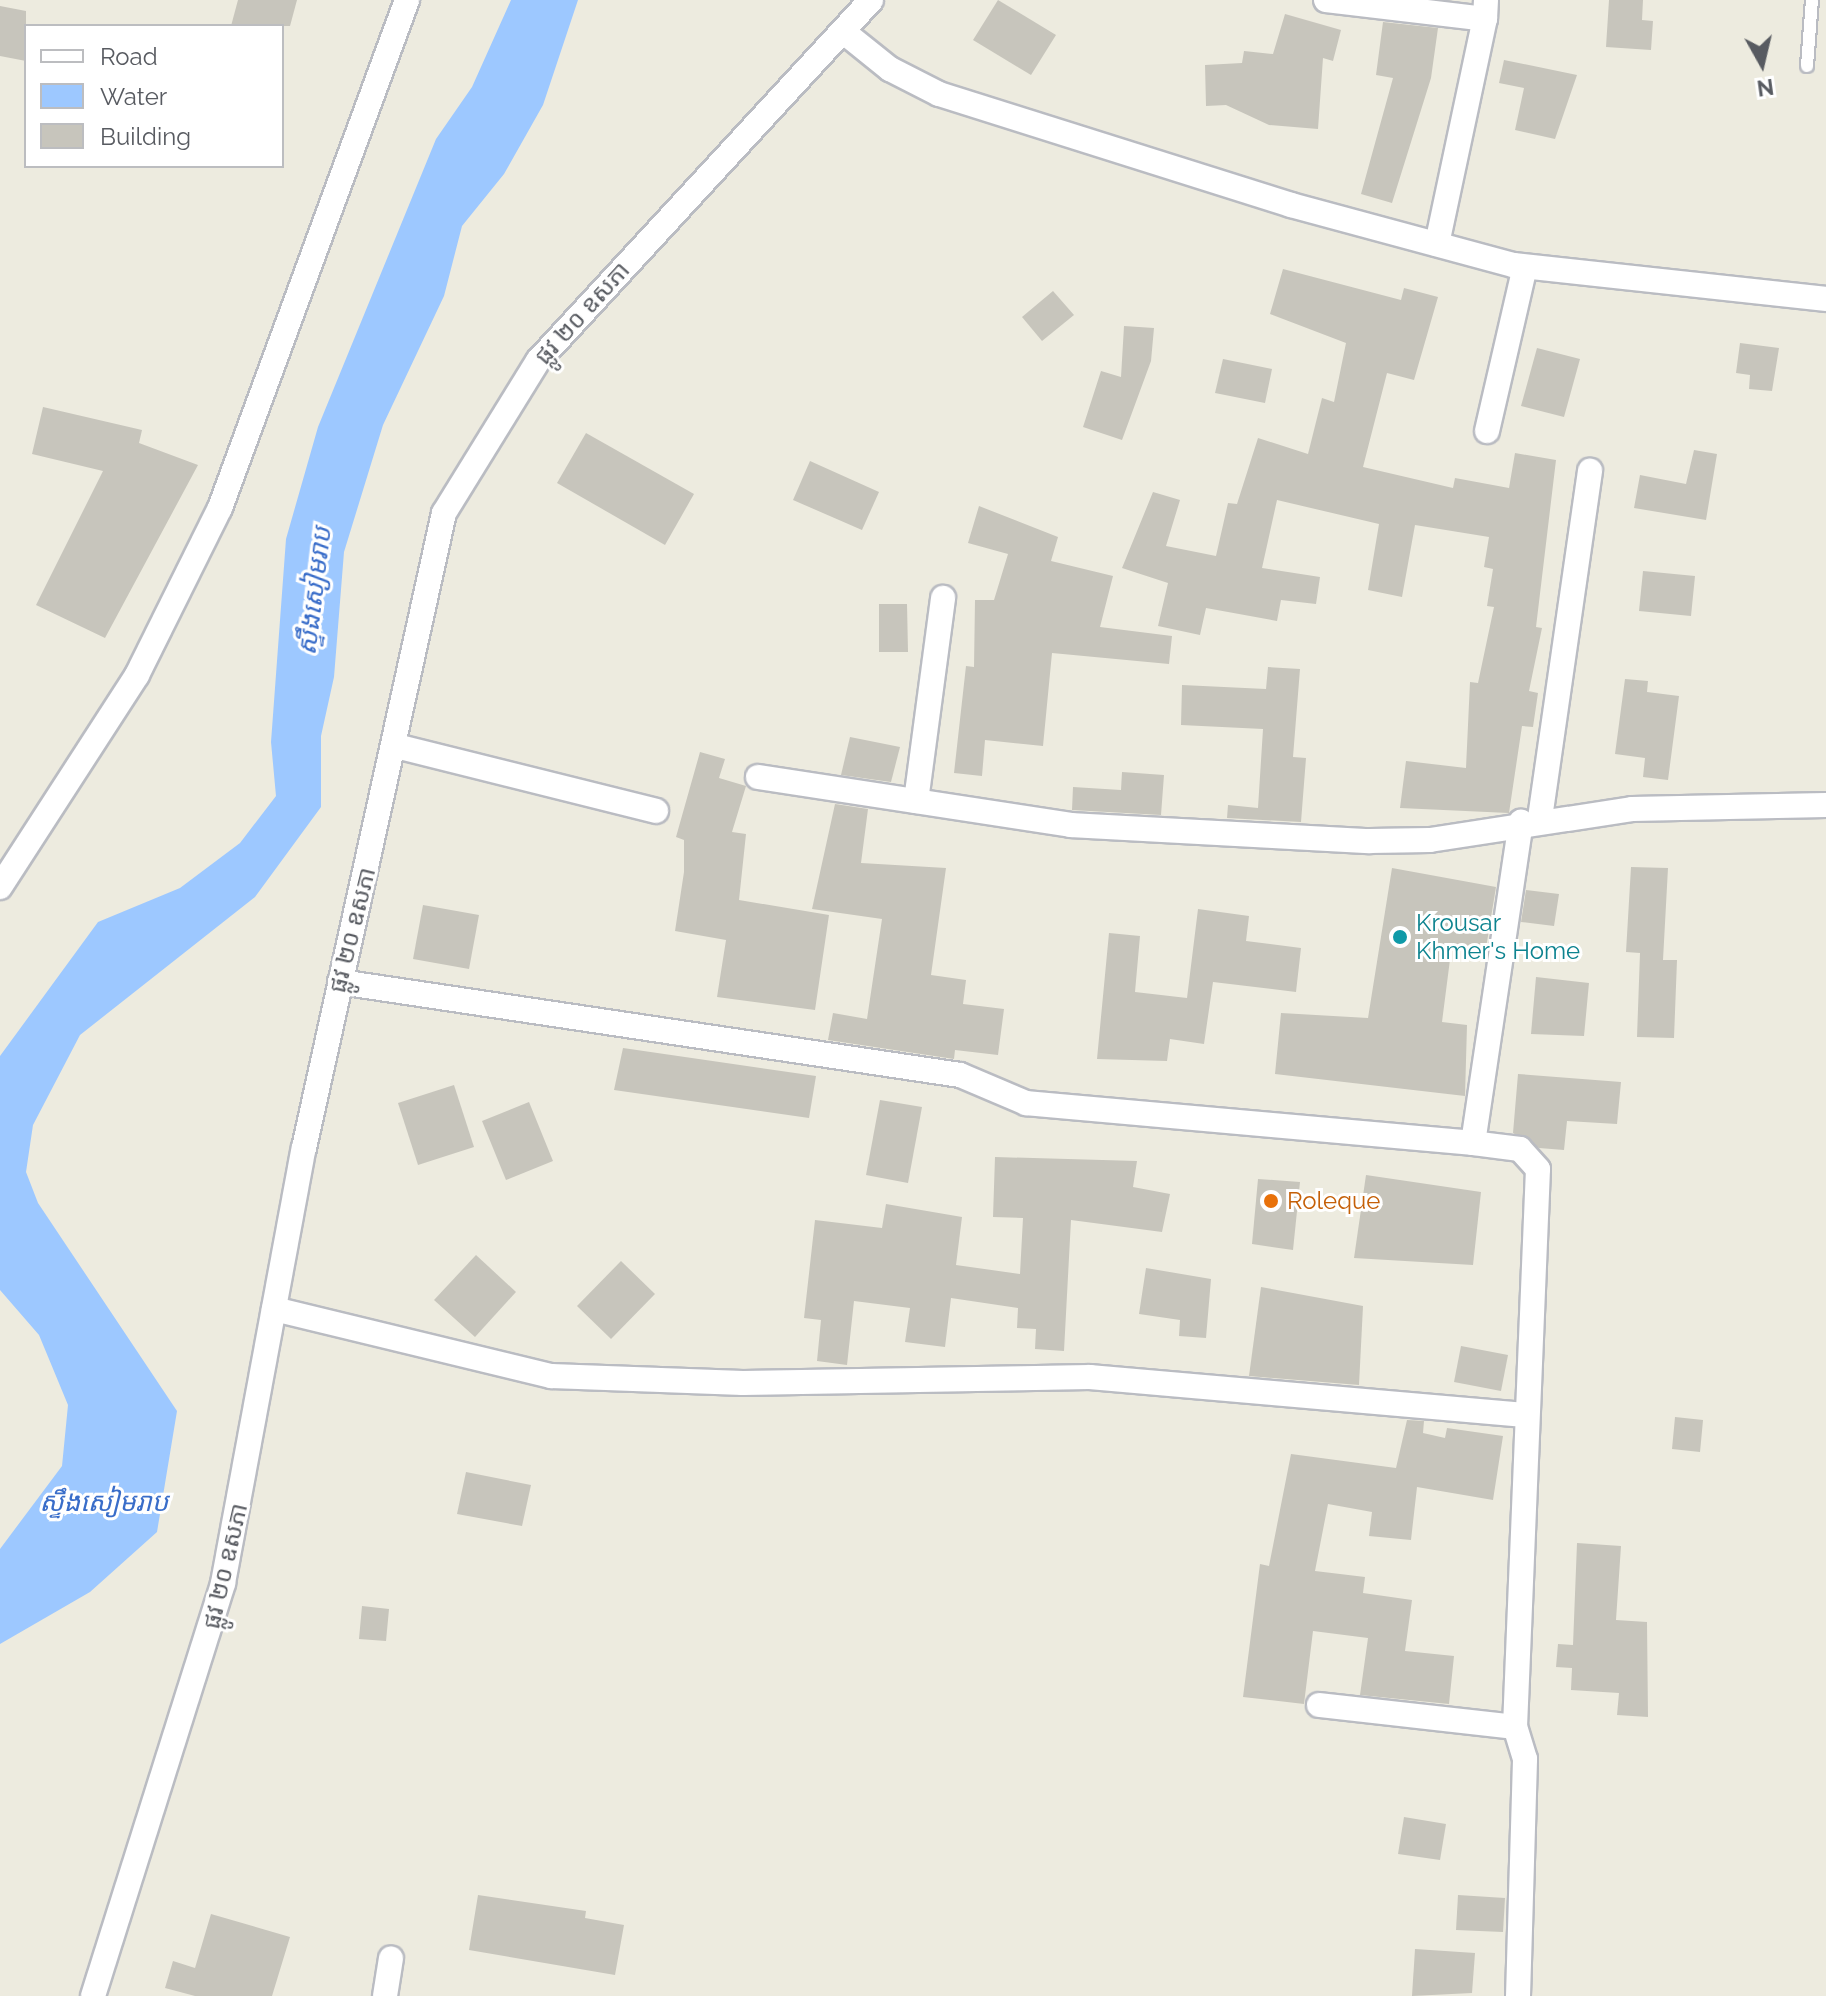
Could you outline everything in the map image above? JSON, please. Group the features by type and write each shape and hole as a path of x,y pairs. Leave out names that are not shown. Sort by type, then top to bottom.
{"street":[{"path":"0,887 137,675 220,508 407,0"},
{"name":"ផ្លូវ ២០ ឧសភា","path":"93,1996 201,1668 340,982 396,746 444,513 514,391 845,33 871,0"},
{"path":"1326,0 1485,9 1437,244"},
{"path":"845,33 890,69 954,100 1437,244 1525,267 1826,299"},
{"path":"1487,431 1525,267"},
{"path":"1473,1143 1590,471"},
{"path":"916,801 943,598"},
{"path":"396,746 656,811"},
{"path":"758,777 1070,825 1370,841 1430,840 1531,820 1826,805"},
{"path":"340,982 960,1075 1026,1103 1520,1149 1538,1169 1524,1415 1515,1727 1525,1759 1518,1996"},
{"path":"274,1309 551,1376 743,1383 1090,1377 1524,1415"},
{"path":"1319,1705 1515,1727"},
{"path":"385,1996 391,1958"}],"lane":[{"path":"1807,66 1812,0"}],"water":[{"name":"ស្ទឹងសៀមរាប","path":"511,0 578,0 543,105 504,174 462,226 444,296 383,425 344,552 334,677 321,736 321,807 255,897 80,1035 33,1125 26,1172 38,1203 177,1411 157,1532 90,1592 0,1644 0,1549 62,1466 68,1405 39,1335 0,1290 0,1056 98,922 180,888 240,843 276,796 271,742 286,539 318,427 436,139 472,87"}],"building":[{"path":"238,0 297,0 290,26 232,24"},
{"path":"998,0 1056,35 1031,75 973,40"},
{"path":"1609,0 1643,0 1642,20 1653,21 1651,50 1606,47"},
{"path":"0,6 26,11 24,61 0,56"},
{"path":"1285,14 1341,30 1333,61 1323,58 1318,129 1269,125 1226,105 1206,106 1205,65 1242,63 1244,51 1273,54"},
{"path":"1383,22 1438,28 1431,78 1392,203 1361,194 1393,78 1376,75"},
{"path":"1504,60 1577,75 1555,139 1515,130 1524,88 1499,83"},
{"path":"1283,269 1401,300 1404,288 1438,297 1414,380 1387,373 1363,467 1453,488 1455,478 1509,488 1515,453 1556,460 1536,627 1542,628 1529,691 1538,693 1533,727 1522,726 1509,813 1400,808 1406,761 1466,768 1470,682 1478,683 1494,607 1487,606 1493,569 1484,567 1489,537 1415,525 1402,597 1368,590 1379,524 1277,500 1262,568 1320,577 1316,604 1281,600 1277,621 1206,608 1200,635 1158,626 1168,583 1122,568 1153,492 1180,500 1166,546 1216,556 1228,503 1237,504 1258,438 1308,454 1322,398 1334,402 1346,343 1270,314"},
{"path":"1053,291 1074,315 1042,341 1022,317"},
{"path":"1124,326 1154,328 1151,361 1122,440 1083,427 1101,371 1121,377"},
{"path":"1740,343 1779,348 1772,391 1749,389 1750,375 1736,373"},
{"path":"1537,348 1580,359 1564,417 1521,406"},
{"path":"1223,359 1272,369 1265,403 1215,393"},
{"path":"43,407 142,430 139,443 198,465 105,638 36,605 103,471 32,454"},
{"path":"586,433 694,494 665,545 557,483"},
{"path":"1694,450 1717,454 1706,520 1634,508 1640,475 1686,484"},
{"path":"810,461 879,492 862,530 793,500"},
{"path":"979,506 1058,537 1051,561 1113,576 1100,627 1172,636 1169,664 1052,653 1043,746 985,740 982,776 954,773 966,666 974,667 975,600 994,600 1008,554 968,543"},
{"path":"1643,571 1695,576 1691,616 1639,611"},
{"path":"879,604 907,604 908,652 879,652"},
{"path":"1268,667 1300,669 1293,757 1306,758 1301,822 1227,818 1228,805 1258,808 1263,729 1181,725 1182,685 1266,689"},
{"path":"1625,679 1648,681 1647,692 1679,696 1668,780 1643,777 1645,758 1615,754"},
{"path":"850,737 900,747 891,782 841,775"},
{"path":"700,752 725,759 719,778 746,786 732,832 746,834 739,900 829,915 815,1010 717,997 726,940 675,931 684,872 684,840 676,837"},
{"path":"1122,772 1164,775 1161,815 1072,810 1073,787 1121,790"},
{"path":"835,804 868,809 861,863 946,868 931,975 966,980 963,1004 1004,1009 998,1055 955,1050 954,1059 828,1040 833,1013 867,1019 882,919 812,909"},
{"path":"1631,867 1668,868 1663,960 1677,960 1674,1038 1637,1037 1640,953 1626,952"},
{"path":"1392,868 1496,887 1486,948 1452,944 1442,1022 1467,1025 1465,1096 1275,1074 1281,1013 1368,1018"},
{"path":"1526,890 1559,894 1554,926 1521,922"},
{"path":"423,905 479,915 469,969 413,959"},
{"path":"1198,909 1249,916 1246,941 1301,948 1296,992 1213,982 1204,1044 1170,1039 1167,1061 1097,1059 1109,933 1140,936 1135,992 1187,998"},
{"path":"1536,977 1589,983 1584,1036 1531,1034"},
{"path":"623,1048 816,1076 809,1118 614,1090"},
{"path":"1518,1074 1621,1082 1617,1124 1567,1121 1564,1150 1539,1148 1513,1133"},
{"path":"454,1085 474,1147 418,1165 398,1103"},
{"path":"880,1100 922,1107 908,1183 866,1175"},
{"path":"529,1102 553,1161 506,1180 482,1121"},
{"path":"995,1157 1137,1161 1133,1187 1170,1194 1162,1232 1071,1220 1064,1351 1035,1349 1036,1329 1017,1328 1018,1308 951,1298 945,1347 905,1342 910,1308 854,1301 847,1365 817,1361 821,1320 804,1318 815,1220 882,1228 886,1204 962,1217 956,1265 1020,1274 1023,1218 993,1217"},
{"path":"1366,1175 1481,1192 1473,1265 1354,1258"},
{"path":"1258,1179 1300,1182 1293,1250 1252,1244"},
{"path":"476,1255 516,1292 475,1337 434,1300"},
{"path":"621,1261 655,1294 611,1339 577,1306"},
{"path":"1146,1268 1211,1279 1206,1338 1179,1336 1180,1320 1139,1314"},
{"path":"1261,1287 1363,1306 1359,1385 1249,1376"},
{"path":"1461,1346 1508,1355 1501,1391 1454,1382"},
{"path":"1675,1417 1703,1420 1700,1452 1672,1449"},
{"path":"1407,1420 1424,1421 1423,1433 1445,1438 1447,1428 1503,1436 1493,1500 1417,1487 1411,1540 1369,1536 1372,1512 1328,1504 1315,1571 1365,1577 1363,1593 1412,1600 1405,1651 1454,1656 1449,1704 1360,1695 1368,1638 1313,1631 1304,1704 1243,1697 1260,1564 1269,1566 1291,1454 1396,1468"},
{"path":"466,1472 531,1485 522,1526 457,1514"},
{"path":"1577,1543 1621,1546 1616,1620 1647,1622 1648,1717 1617,1715 1619,1693 1571,1690 1572,1668 1556,1667 1558,1644 1573,1645"},
{"path":"362,1606 389,1609 386,1641 359,1639"},
{"path":"1404,1817 1446,1824 1440,1860 1398,1854"},
{"path":"478,1895 586,1911 585,1918 624,1925 615,1975 469,1950"},
{"path":"1458,1895 1505,1898 1503,1932 1456,1930"},
{"path":"211,1914 290,1937 272,1996 195,1996 165,1988 173,1961 195,1968"},
{"path":"1415,1949 1475,1953 1472,1993 1412,1996"}],"place":[{"name":"Krousar Khmer's Home","path":"1400,937"},
{"name":"Roleque","path":"1271,1201"}]}
